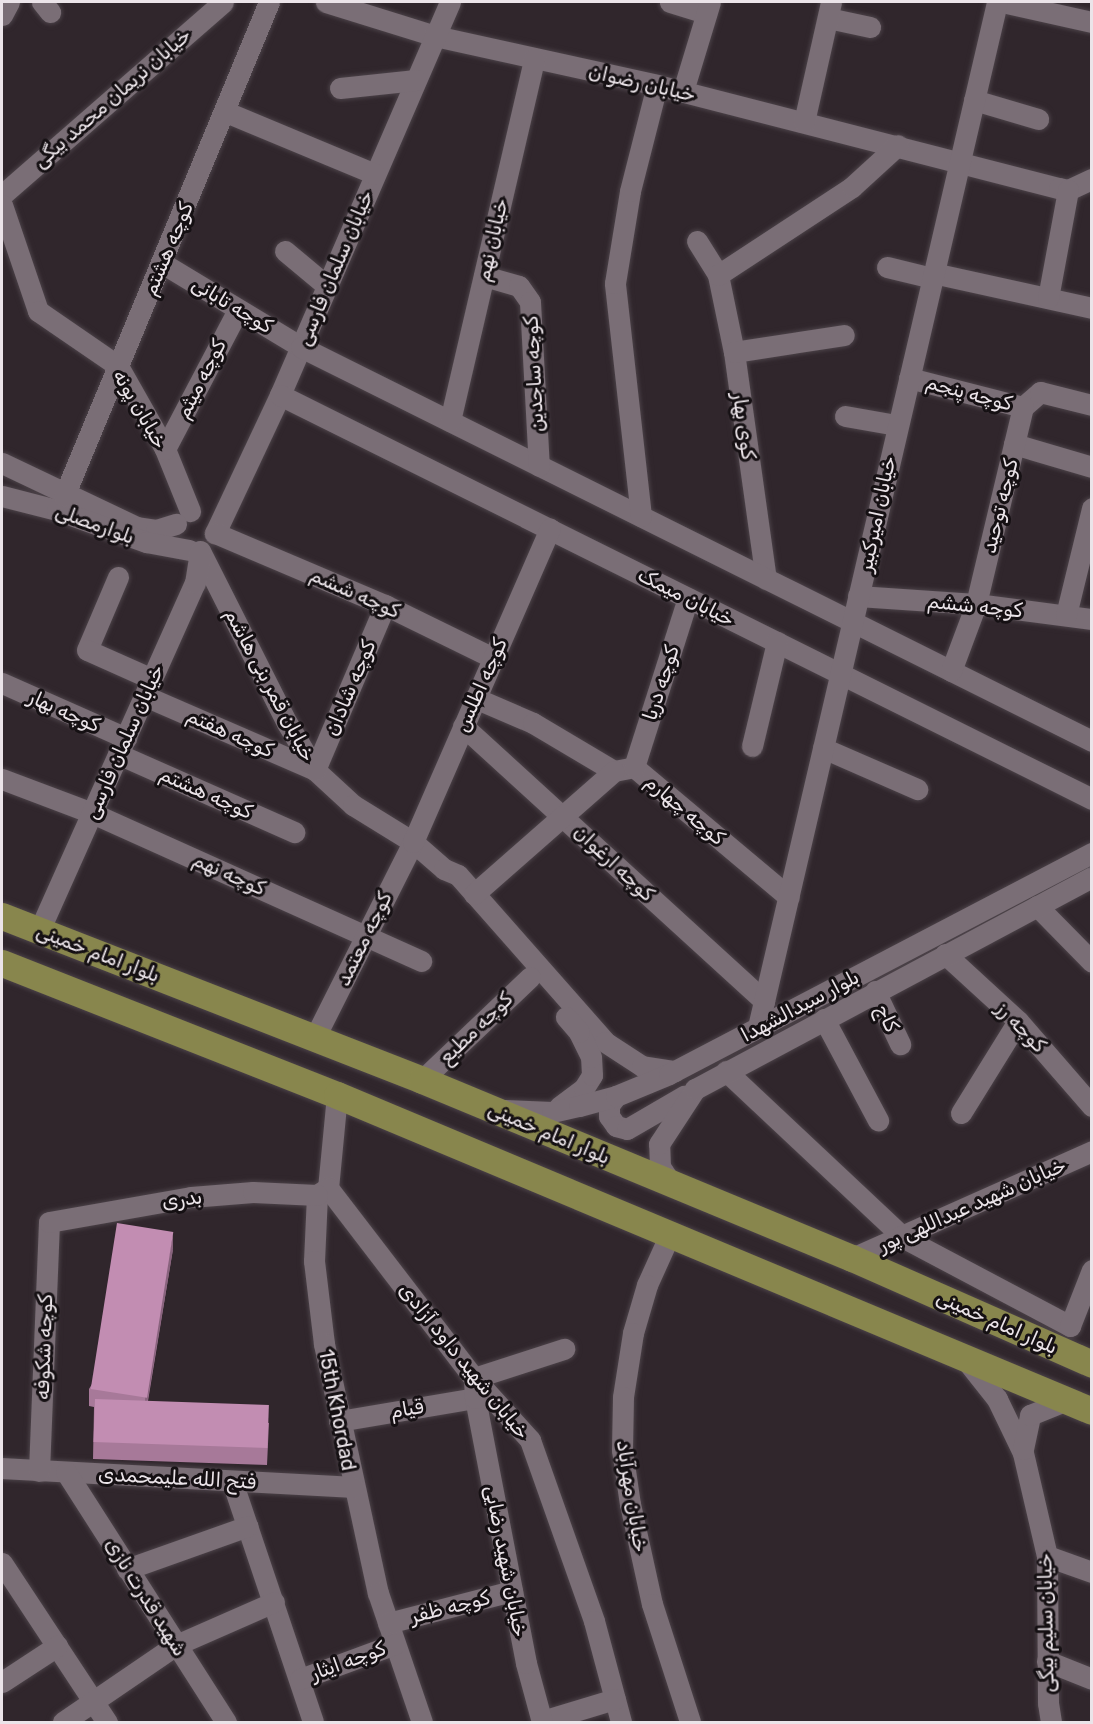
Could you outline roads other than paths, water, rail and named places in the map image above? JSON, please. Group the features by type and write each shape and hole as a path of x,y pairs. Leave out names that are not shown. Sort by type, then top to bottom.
{"main road":[{"name":"بلوار امام خمینی","path":"2,916 494,1109 673,1186 852,1258 1092,1364"},
{"path":"2,963 337,1095 1082,1407 1081,1390 1085,1377 1092,1374"},
{"path":"124,1011 123,983 135,968"},
{"path":"1024,1382 1036,1373 1042,1360 1041,1340"}],"street":[{"path":"2,15 9,2"},
{"name":"خیابان نریمان محمد بیگی","path":"2,195 223,2"},
{"name":"کوچه هشتم","path":"64,496 226,112 269,2"},
{"name":"خیابان رضوان","path":"326,2 435,36 657,85 960,160 1068,190"},
{"name":"خیابان سلمان فارسی","path":"215,533 280,395 450,2"},
{"path":"670,2 708,7 683,92"},
{"name":"خیابان امیرکبیر","path":"758,1027 896,425 997,2"},
{"path":"1002,2 1092,22"},
{"path":"804,122 830,10 870,27"},
{"name":"خیابان نهم","path":"450,421 534,58"},
{"path":"340,88 416,80"},
{"path":"641,516 615,283 630,191 657,85"},
{"path":"974,100 1038,119"},
{"path":"226,112 375,174"},
{"path":"718,275 852,187 898,145"},
{"path":"1048,298 1068,190 1092,179"},
{"name":"خیابان پونه","path":"2,205 38,310 118,366 165,449 183,517"},
{"name":"کوی بهار","path":"697,241 718,275 734,352 766,579"},
{"path":"285,251 327,286"},
{"name":"کوچه تابانی","path":"162,263 301,347"},
{"path":"887,267 1092,308"},
{"name":"کوچه ساجدین","path":"484,276 519,286 530,302 539,466"},
{"name":"کوچه میثم","path":"165,449 238,309"},
{"path":"734,352 844,335"},
{"path":"301,347 1092,741"},
{"name":"کوچه پنجم","path":"909,378 1025,405"},
{"path":"1025,405 1040,393 1092,405"},
{"name":"خیابان میمک","path":"280,395 1092,799"},
{"name":"کوچه توحید","path":"951,671 976,604 1025,405"},
{"path":"845,416 896,425"},
{"path":"1014,444 1092,467"},
{"name":"بلوارمصلی","path":"3,465 64,496 146,530 166,529 183,517"},
{"name":"بلوارمصلی","path":"2,496 57,510 146,542 194,550"},
{"path":"1066,615 1092,508"},
{"path":"206,514 215,533 211,543 194,550 177,540 183,517 206,514"},
{"name":"کوچه اطلس","path":"412,842 550,529"},
{"name":"کوچه ششم","path":"215,533 385,605 493,658"},
{"name":"خیابان سلمان فارسی","path":"39,931 195,583 194,550"},
{"name":"خیابان قمر بنی هاشم","path":"194,550 287,723 315,770 353,805 412,842 444,870 458,875 605,1042 642,1066 675,1071"},
{"name":"کوچه هفتم","path":"118,577 87,650 148,688 315,770"},
{"name":"کوچه ششم","path":"858,596 976,604 1092,619"},
{"name":"کوچه دریا","path":"624,769 688,598"},
{"name":"کوچه شادان","path":"315,770 385,605"},
{"path":"752,746 777,642"},
{"name":"کوچه بهار","path":"2,683 122,746"},
{"name":"کوچه چهارم","path":"475,698 534,723 624,769 789,897"},
{"name":"کوچه ارغوان","path":"463,726 764,1001"},
{"name":"کوچه هشتم","path":"122,746 294,832"},
{"path":"823,748 917,789"},
{"path":"474,894 624,769"},
{"name":"کوچه نهم","path":"2,779 92,813 366,934 421,961"},
{"name":"کوچه معتمد","path":"315,1037 412,842"},
{"name":"بلوار سیدالشهدا","path":"494,1109 552,1112 616,1096 675,1071 1092,853"},
{"name":"خیابان قمر بنی هاشم","path":"444,870 449,885 579,1032 591,1057 592,1075 584,1088 552,1112"},
{"name":"بلوار سیدالشهدا","path":"673,1186 660,1167 659,1144 695,1089 1092,877"},
{"path":"1037,906 1092,962"},
{"name":"کوچه رز","path":"945,954 1018,1021 1092,1106"},
{"name":"کوچه مطیع","path":"422,1080 530,977"},
{"name":"کاج","path":"875,992 900,1044"},
{"path":"824,1019 878,1120"},
{"path":"962,1113 1018,1021"},
{"path":"726,1071 904,1238 1070,1326 1092,1270"},
{"path":"616,1096 609,1105 609,1116 616,1126 627,1129 695,1089"},
{"name":"15th Khordad","path":"337,1095 314,1261 324,1344 353,1487 388,1623 422,1722"},
{"name":"خیابان شهید عبداللهی پور","path":"852,1258 904,1238 1092,1151"},
{"name":"بدری","path":"49,1222 191,1197 253,1192 322,1192"},
{"name":"خیابان شهید داود آزادی","path":"322,1192 475,1388 530,1440 594,1621 621,1722"},
{"name":"کوچه شکوفه","path":"39,1471 49,1222"},
{"name":"خیابان مهرآباد","path":"670,1234 647,1285 633,1334 623,1397 622,1450 630,1504 652,1604 690,1722"},
{"name":"قیام","path":"339,1421 475,1388 564,1349"},
{"path":"966,1360 993,1391 1023,1453"},
{"name":"خیابان شهید رضایی","path":"475,1388 512,1591 542,1722"},
{"path":"1023,1453 1025,1426 1030,1415 1082,1407"},
{"name":"خیابان سلیم بیگی","path":"1023,1453 1047,1556 1047,1661 1051,1722"},
{"name":"فتح الله علیمحمدی","path":"2,1468 353,1487"},
{"name":"شهید قدرت نازی","path":"66,1472 226,1722"},
{"path":"232,1480 313,1722"},
{"path":"127,1569 248,1526"},
{"path":"1047,1556 1092,1572"},
{"path":"2,1563 9,1590 57,1646 107,1722"},
{"name":"کوچه ظفر","path":"388,1623 512,1591"},
{"path":"63,1722 92,1699 176,1645 274,1602"},
{"name":"کوچه ایثار","path":"300,1679 395,1644"},
{"path":"2,1682 57,1646"},
{"path":"1047,1661 1092,1679"},
{"path":"542,1722 615,1699"}]}
